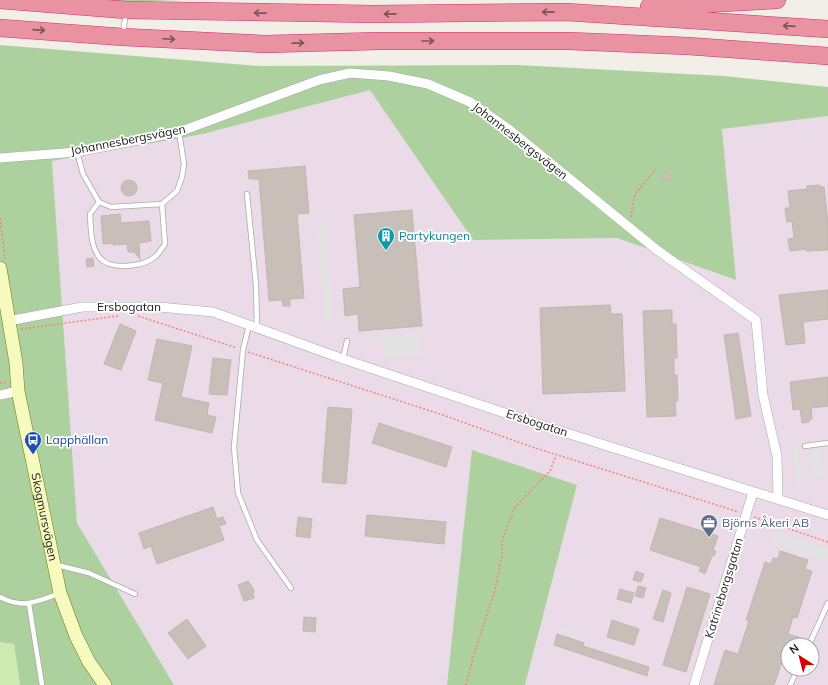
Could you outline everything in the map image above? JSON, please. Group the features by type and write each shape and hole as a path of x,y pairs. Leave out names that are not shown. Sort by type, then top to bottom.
{"highway":[{"path":"0,0 126,10 367,14 566,12 777,0"},
{"path":"566,12 828,29"},
{"path":"0,28 123,37 266,44 378,41 569,41 688,46 828,56"}],"street":[{"name":"Johannesbergsvägen","path":"0,158 77,152 180,132 320,80 350,73 389,76 428,84 470,102 510,130 679,267 756,320 763,395 777,456 778,499"},
{"name":"Skogmursvägen","path":"0,268 16,363 18,391 33,455 53,564 60,593 76,636 89,662 105,685"},
{"name":"Ersbogatan","path":"8,321 82,307 159,307 213,312 342,359 541,425 828,515"},
{"path":"0,394 18,391"},
{"name":"Katrineborgsgatan","path":"694,685 753,492"}],"lane":[{"path":"123,37 126,10"},
{"path":"77,152 83,174 100,202 112,207 162,204 177,192 182,177 184,164 180,132"},
{"path":"247,194 256,284 253,327 243,350 234,447 238,493 257,540 291,588"},
{"path":"100,202 90,214 93,243 100,259 116,267 140,264 155,257 165,244 162,204"},
{"path":"342,359 347,341"},
{"path":"805,446 828,443"},
{"path":"53,564 89,573 135,594"},
{"path":"0,597 17,603 29,604 60,593"},
{"path":"813,637 828,603"},
{"path":"29,604 42,685"}],"path":[{"path":"628,227 635,194 655,170"},
{"path":"132,314 444,415 556,455 747,514 828,542"},
{"path":"19,329 124,315"},
{"path":"466,685 473,657 495,590 502,555 502,541 515,507 550,471 556,455"}],"shaded area":[{"path":"370,89 473,240 617,238 735,280 722,128 828,116 828,685 525,685 577,485 473,451 447,685 174,685 77,523 52,161 203,134"},
{"path":"326,226 333,320 325,321 317,227"},
{"path":"419,333 422,355 384,358 383,341 363,343 362,338"},
{"path":"798,438 802,487 796,488 792,439"},
{"path":"821,449 823,476 811,477 809,450"},
{"path":"775,531 828,549 828,562 771,544"},
{"path":"563,627 585,634 583,639 561,632"}],"green space":[{"path":"99,0 183,0 122,2"},
{"path":"0,45 260,66 518,65 724,76 828,87 828,116 722,129 736,280 617,238 473,240 370,90 203,134 52,161 77,523 174,685 20,685 14,644 0,642"},
{"path":"472,450 577,485 525,685 447,685"},
{"path":"0,642 14,644 20,685 0,685"}],"building":[{"path":"305,166 309,213 297,214 304,298 290,299 290,306 283,306 282,300 269,301 259,179 249,179 248,171"},
{"path":"667,171 672,175 666,182 661,178"},
{"path":"129,180 135,182 137,188 135,194 129,196 123,194 121,188 123,182"},
{"path":"820,185 820,187 824,187 828,223 828,250 806,251 806,249 790,251 788,239 794,238 792,221 787,222 785,208 790,208 788,191 807,189 807,186"},
{"name":"Partykungen","path":"412,210 422,326 359,331 358,314 345,316 343,289 360,287 354,215"},
{"path":"120,214 121,223 149,221 151,241 139,243 140,259 134,252 128,252 127,244 103,244 101,216"},
{"path":"93,258 94,266 87,267 86,259"},
{"path":"828,290 828,319 803,322 805,343 786,345 779,295"},
{"path":"610,305 611,314 622,314 625,391 543,394 540,308"},
{"path":"672,310 672,324 676,324 677,358 674,358 674,375 677,375 678,401 675,401 676,416 647,417 643,311"},
{"path":"120,324 136,331 121,370 104,364"},
{"path":"738,333 751,416 736,419 724,335"},
{"path":"157,339 192,346 181,397 209,403 207,415 216,417 212,433 155,420 163,383 148,380"},
{"path":"213,358 231,360 227,395 209,394"},
{"path":"828,377 828,406 811,408 812,419 809,420 809,422 802,423 800,409 793,410 790,382"},
{"path":"328,407 352,409 346,484 322,482"},
{"path":"379,423 452,447 446,467 372,443"},
{"path":"213,507 217,519 223,517 226,524 219,526 224,540 157,564 151,546 144,549 139,533"},
{"path":"367,515 446,522 444,544 365,536"},
{"path":"298,517 312,519 310,538 296,536"},
{"path":"660,518 718,536 713,550 716,551 714,556 712,556 705,574 699,571 701,567 650,550"},
{"path":"780,551 808,560 805,569 812,571 797,618 793,617 788,634 798,637 780,637 780,668 774,685 714,685 725,650 738,654 749,621 746,620 765,562 771,564 773,558 778,559"},
{"path":"636,571 644,574 641,582 633,580"},
{"path":"248,581 254,590 254,598 244,601 238,585"},
{"path":"638,586 646,588 643,598 635,596"},
{"path":"687,587 710,594 686,672 663,665"},
{"path":"620,589 634,593 631,603 617,599"},
{"path":"663,590 671,593 663,622 653,619"},
{"path":"304,617 316,618 315,632 303,631"},
{"path":"187,619 206,646 188,659 168,633"},
{"path":"612,620 639,629 634,645 607,637"},
{"path":"557,634 584,643 583,646 649,667 647,676 554,645"}],"place":[{"name":"Partykungen","path":"386,251"},
{"name":"Lapphällan","path":"33,455"},
{"name":"Björns Åkeri AB","path":"709,538"}]}
